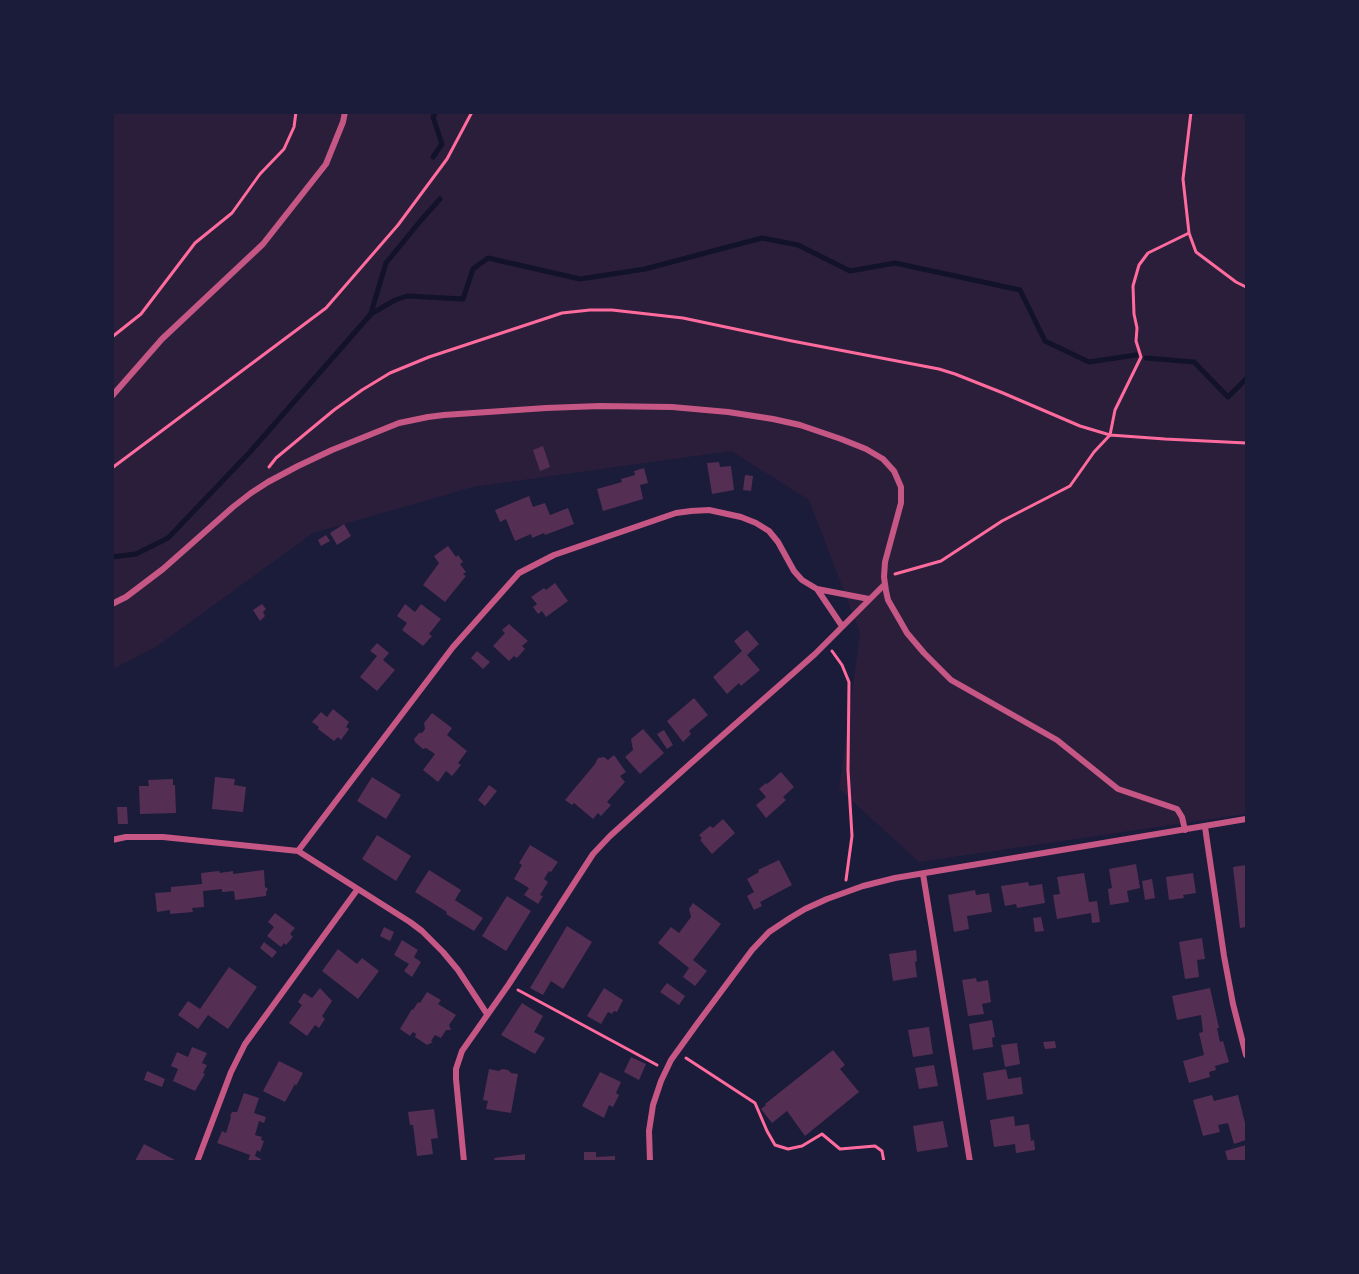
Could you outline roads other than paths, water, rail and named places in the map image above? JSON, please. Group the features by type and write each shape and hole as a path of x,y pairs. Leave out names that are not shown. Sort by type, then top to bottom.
{"street":[{"path":"112,396 162,339 263,244 326,164 345,112"},
{"path":"112,604 126,597 163,569 259,487 298,466 383,429 413,419 600,405 672,407 761,416 800,425 841,439 878,455 894,471 901,487 901,494 900,511 887,553 884,580 888,600 908,633 951,680 1057,740 1118,789 1177,810 1182,817 1185,830"},
{"path":"298,851 453,647 519,573 554,555 667,516 708,510 741,517 770,531 794,571 802,580 817,589 869,599"},
{"path":"464,1161 456,1069 462,1051 509,984 585,865 602,844 814,654 869,599 884,580"},
{"path":"817,589 842,626"},
{"path":"650,1161 649,1131 653,1105 676,1051 745,959 770,932 805,909 863,886 1246,819"},
{"path":"1205,827 1224,956 1246,1055"},
{"path":"112,840 126,837 163,837 298,851 410,922 433,941 458,970 487,1014"},
{"path":"923,874 970,1161"},
{"path":"196,1161 244,1044 357,890"}],"waterway":[{"path":"433,157 442,144 433,117 436,112"},
{"path":"371,313 386,263 440,199"},
{"path":"112,557 136,554 168,538 250,452 371,314 407,296 463,299 473,269 488,258 580,279 645,269 762,238 798,245 850,271 895,263 1020,290 1045,341 1089,362 1136,355"},
{"path":"1146,358 1194,362 1228,397 1246,379"}]}
